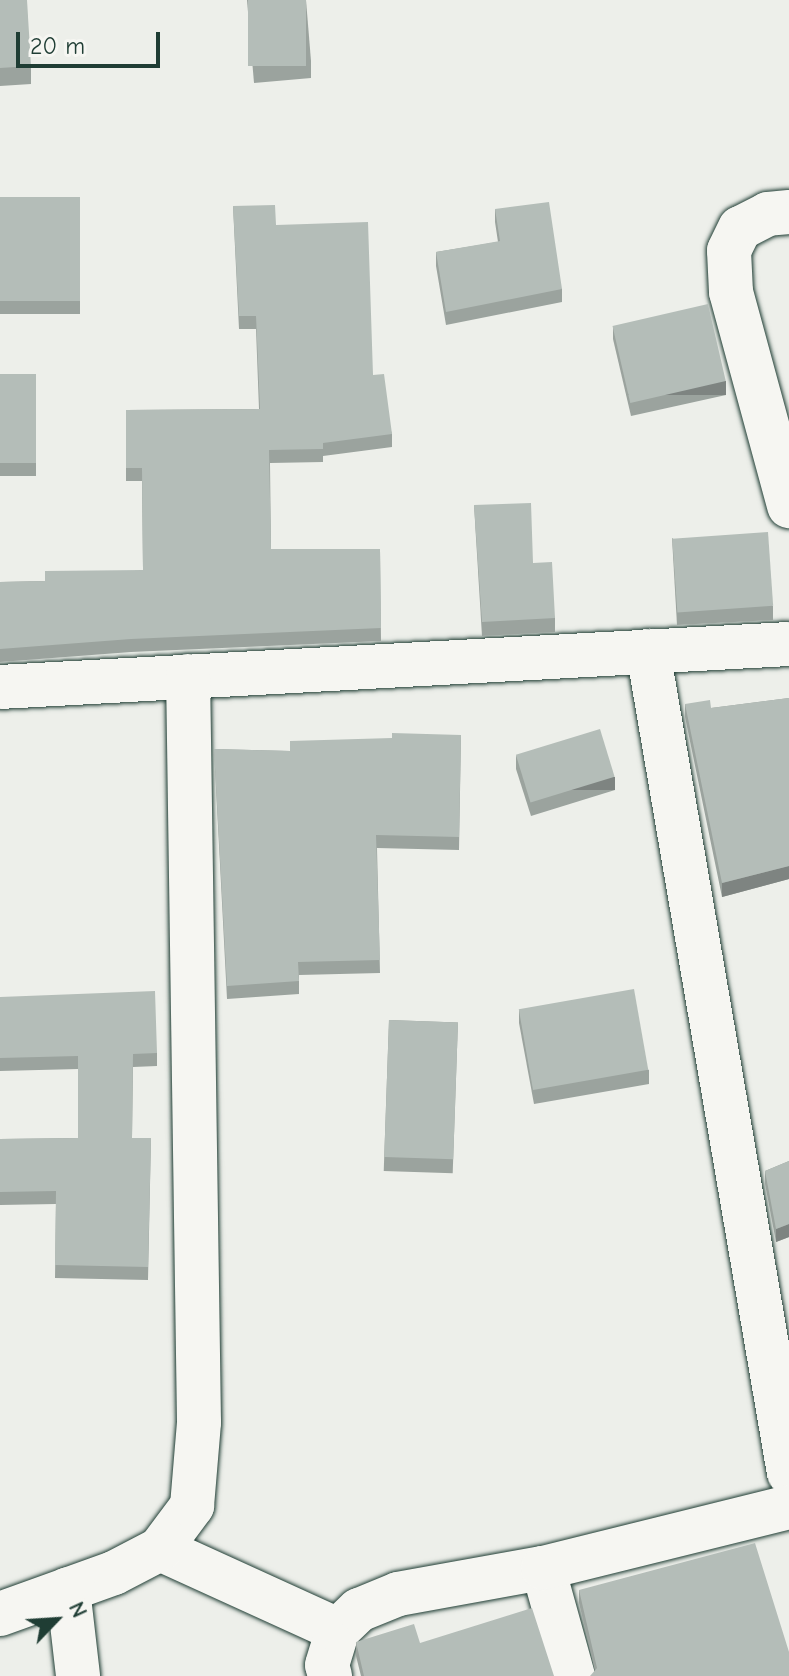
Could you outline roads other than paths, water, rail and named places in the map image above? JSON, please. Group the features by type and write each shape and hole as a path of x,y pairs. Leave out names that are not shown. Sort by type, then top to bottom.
{"street":[{"path":"789,212 768,214 740,228 729,251 731,292 789,506"},
{"path":"0,687 789,644"},
{"path":"648,651 789,1473"},
{"path":"0,1614 68,1589 160,1549 192,1506 199,1422 188,676"},
{"path":"330,1676 327,1665 338,1630 359,1610 398,1594 543,1568 789,1507"},
{"path":"160,1549 338,1630"},
{"path":"543,1568 573,1676"},
{"path":"68,1589 78,1676"}]}
